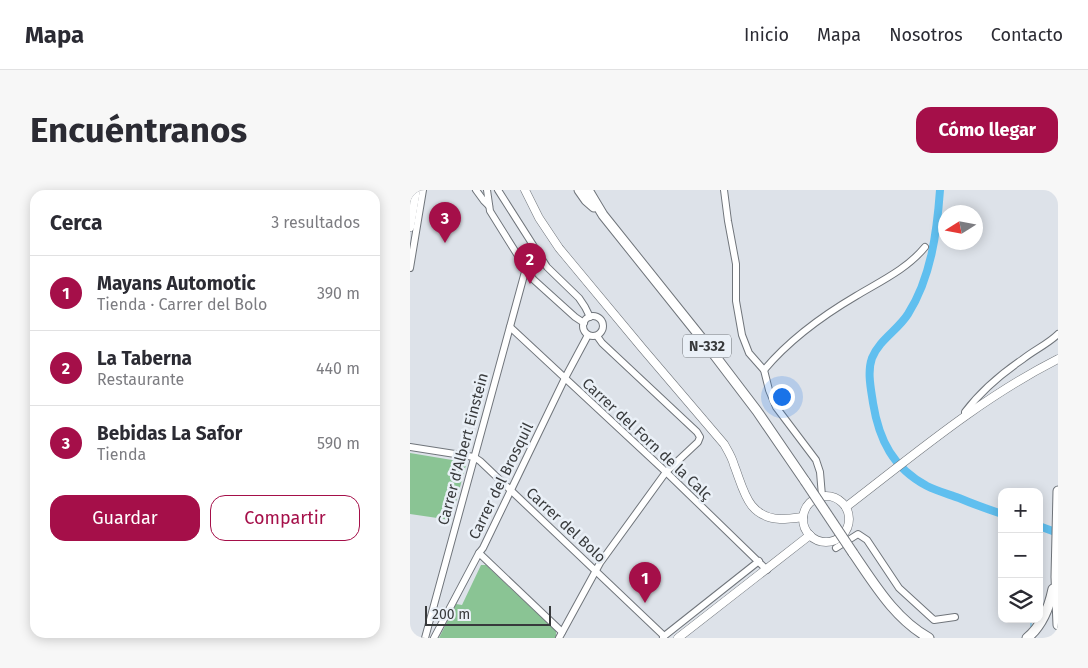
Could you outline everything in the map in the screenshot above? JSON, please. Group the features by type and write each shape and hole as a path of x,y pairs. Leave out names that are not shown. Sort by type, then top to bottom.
{"highway":[{"path":"579,190 586,200 603,215"},
{"name":"N-332","path":"588,190 603,215 757,410 881,595 906,621 929,638"},
{"path":"1058,491 1056,565 1058,625"},
{"path":"1027,638 1037,629 1049,605 1056,577"}],"main road":[{"path":"410,205 412,190"},
{"path":"410,227 416,190"},
{"path":"526,190 539,218 559,248 724,444 730,454 745,496 752,507 766,516 774,518 803,517"},
{"path":"846,507 965,416 1005,389 1057,359"},
{"path":"822,496 836,498 842,502 849,514 848,526 840,537 828,542 816,539 810,535 806,530 803,517 811,501 822,496"},
{"path":"678,638 810,535"}],"street":[{"path":"410,268 423,190"},
{"path":"476,190 489,206"},
{"path":"488,190 489,206 492,214 534,280 584,323"},
{"path":"498,190 547,267 579,298 590,317"},
{"path":"724,190 736,264 736,301 742,335 749,353 764,370 768,390 776,407 816,460 820,472 822,496"},
{"path":"764,370 788,344 856,296 900,270 916,257 925,246"},
{"name":"Carrer d'Albert Einstein","path":"425,638 526,268"},
{"path":"590,317 597,317 603,324 602,331 597,336 588,334 584,329 584,323 590,317"},
{"name":"Carrer del Forn de la Calç","path":"510,327 666,472 767,570"},
{"name":"Carrer del Brosquil","path":"434,638 483,548 564,378 588,334"},
{"path":"965,416 965,412 970,405 996,380 1058,334"},
{"path":"479,553 561,635 600,563 666,472 698,442 700,437 697,432 602,343 597,336"},
{"name":"Carrer del Bolo","path":"410,447 474,458 480,461 597,571 663,637"},
{"path":"836,548 858,534 868,540 899,588 934,620 955,617"},
{"path":"663,637 759,561"}],"green space":[{"path":"410,453 464,462 466,465 451,520 410,514"},
{"path":"481,565 486,565 556,631 555,638 439,638 456,604 462,605"}],"waterway":[{"path":"940,190 932,254 916,300 908,314 879,346 872,358 870,386 873,403 879,429 889,452 905,471 931,488 998,513"},
{"path":"1043,527 1058,533"}],"place":[{"name":"Bebidas La Safor","path":"445,243"},
{"name":"La Taberna","path":"530,284"},
{"name":"Mayans Automotic","path":"645,603"}]}
